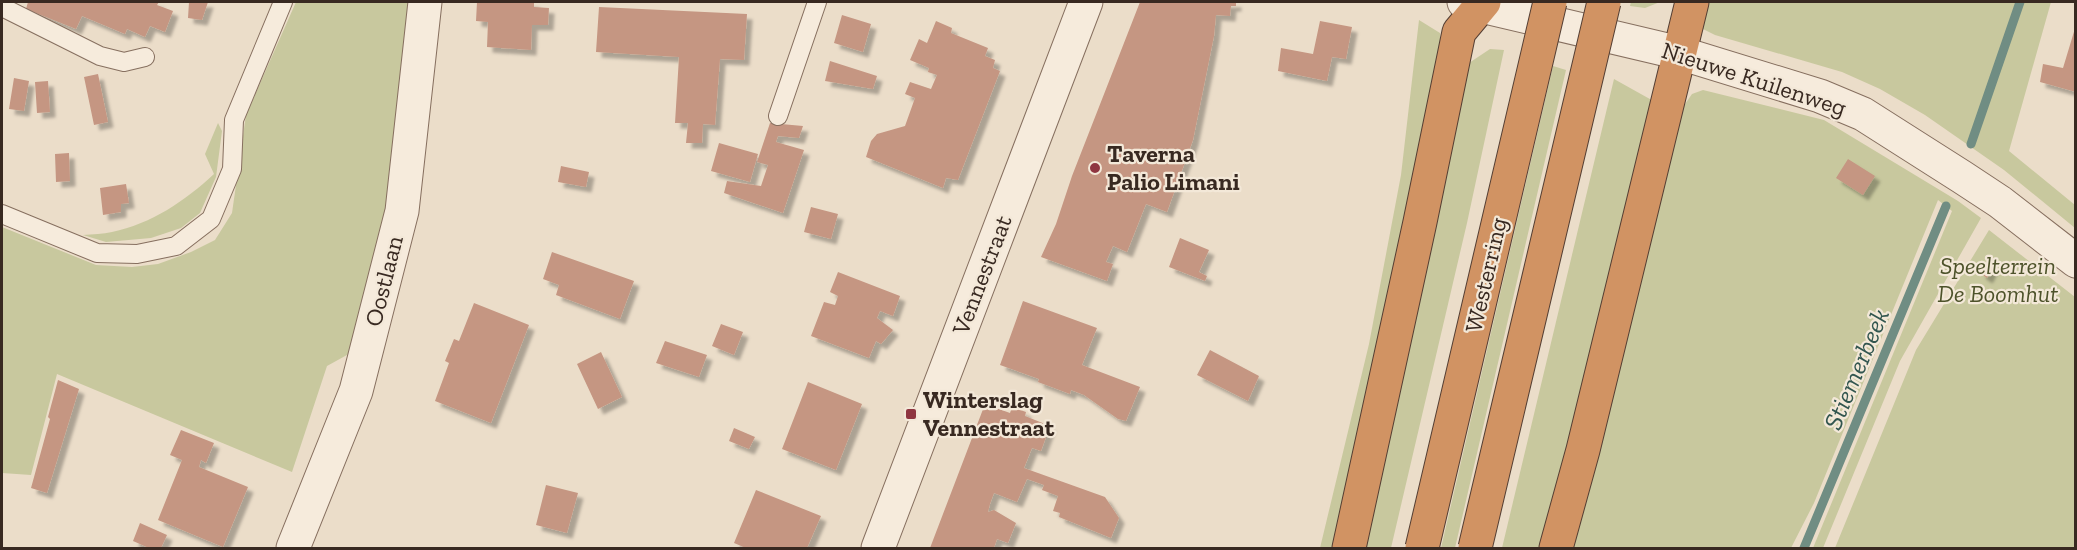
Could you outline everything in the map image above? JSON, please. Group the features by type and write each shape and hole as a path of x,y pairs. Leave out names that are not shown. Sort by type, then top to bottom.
{"highway":[{"name":"Westerring","path":"1422,549 1550,2"},
{"path":"1475,549 1604,2"},
{"path":"1556,549 1583,450 1692,2"},
{"path":"1349,549 1418,234 1459,32 1476,3"}],"street":[{"name":"Oostlaan","path":"294,549 356,391 402,211 425,2"},
{"name":"Vennestraat","path":"878,549 1086,2"},
{"name":"Nieuwe Kuilenweg","path":"1476,3 1680,53 1820,96 1863,114 2000,202 2076,261"}],"lane":[{"path":"2,214 97,253 137,254 176,246 211,219 232,169 234,120 283,2"},
{"path":"778,116 817,2"},
{"path":"2,7 100,56 124,62 145,57"}],"green space":[{"path":"296,2 408,2 388,214 356,350 327,366 292,472 57,374 31,475 2,473 2,227 96,265 132,267 158,264 215,240 232,213 246,115"},
{"path":"1631,2 1660,2 1645,8 1630,6"},
{"path":"1701,2 2051,2 2009,151 2075,205 2075,228 2004,170 1925,115 1880,89 1842,72 1715,35 1703,29 1697,16"},
{"path":"1419,20 1440,33 1441,61 1335,548 1320,548 1369,344 1401,175"},
{"path":"1490,49 1504,50 1467,223 1391,548 1360,548 1469,63"},
{"path":"1553,66 1566,70 1455,548 1441,548"},
{"path":"1614,79 1657,103 1544,548 1502,548"},
{"path":"1703,90 1824,120 1958,201 1981,218 1900,361 1823,548 1813,548 1952,211 1938,200 1814,503 1791,548 1573,548 1683,107 1692,94"},
{"path":"218,123 222,131 216,177 200,213 181,228 151,238 106,242 83,235 112,232 140,223 167,210 203,184 214,174 205,154"},
{"name":"Speelterrein De Boomhut","path":"1989,230 2075,297 2075,548 1835,548 1916,350"}],"building":[{"path":"28,2 159,2 157,5 173,11 165,32 150,26 145,37 127,29 125,34 82,16 76,29 26,9"},
{"path":"189,2 208,2 202,20 188,18"},
{"path":"477,2 534,2 534,7 549,8 548,25 532,25 531,50 487,47 488,22 476,21"},
{"path":"1140,2 1236,2 1236,6 1231,6 1230,16 1216,15 1214,36 1193,140 1167,212 1146,204 1127,252 1113,246 1106,262 1113,264 1107,281 1041,257 1056,224 1072,176"},
{"path":"599,7 747,14 744,60 720,59 715,125 703,124 702,143 686,143 688,123 675,123 679,57 596,52"},
{"path":"842,15 871,24 863,52 834,43"},
{"path":"936,21 952,28 951,33 988,48 985,56 995,60 993,68 1000,71 958,180 946,178 943,188 866,157 871,141 877,134 905,126 915,98 905,94 910,82 931,89 937,75 928,72 929,68 910,60 919,39 927,43"},
{"path":"1320,21 1352,27 1346,59 1332,57 1327,81 1278,71 1281,48 1313,54"},
{"path":"2076,25 2076,92 2040,82 2043,64 2063,68"},
{"path":"830,61 877,76 873,89 825,81"},
{"path":"98,74 108,122 94,125 84,77"},
{"path":"14,78 29,81 24,111 9,109"},
{"path":"48,81 50,112 37,113 35,82"},
{"path":"770,123 803,126 799,138 778,136 776,142 804,150 783,213 724,193 727,181 761,186 768,165 757,162"},
{"path":"719,143 758,154 750,182 711,171"},
{"path":"69,153 70,181 56,182 55,154"},
{"path":"1848,159 1875,176 1863,195 1836,178"},
{"path":"561,166 589,172 586,187 558,182"},
{"path":"126,184 129,203 121,204 121,212 103,215 100,188"},
{"path":"811,207 838,214 831,239 804,232"},
{"path":"1180,238 1209,250 1199,272 1207,276 1205,281 1169,267"},
{"path":"552,252 634,281 620,319 556,295 559,285 543,279"},
{"path":"1984,265 1992,269 1987,278 1980,273"},
{"path":"838,272 900,296 893,316 880,311 877,318 893,330 881,344 876,341 869,358 811,336 824,302 835,305 838,296 830,292"},
{"path":"1023,301 1097,328 1082,365 1140,387 1126,421 1118,419 1084,395 1071,390 1070,394 1038,382 1039,379 1000,365"},
{"path":"474,303 529,325 491,423 435,401 449,363 445,361 454,339 459,341"},
{"path":"721,324 743,332 734,355 712,346"},
{"path":"665,341 707,355 699,377 656,363"},
{"path":"1210,350 1259,376 1248,401 1197,375"},
{"path":"601,352 622,397 598,409 577,364"},
{"path":"58,380 79,389 47,493 31,488"},
{"path":"808,382 862,404 836,470 782,449"},
{"path":"985,404 1010,413 1012,407 1026,412 1025,416 1050,426 1041,451 1032,448 1024,468 1105,497 1119,518 1111,538 1059,517 1060,513 1053,511 1058,496 1042,490 1044,485 1027,479 1017,502 994,493 990,504 988,512 994,510 1016,523 1008,543 997,539 994,548 930,548"},
{"path":"734,428 755,437 749,449 729,441"},
{"path":"181,430 214,443 206,463 201,460 199,467 248,487 223,547 158,520 182,460 170,455"},
{"path":"546,485 578,493 567,533 536,525"},
{"path":"756,490 821,516 807,548 746,548 734,543"},
{"path":"140,523 167,535 161,548 149,548 133,541"}],"waterway":[{"name":"Stiemerbeek","path":"1971,144 2020,2"},
{"name":"Stiemerbeek","path":"1804,548 1946,206"}],"place":[{"name":"Taverna Palio Limani","path":"1095,168"},
{"name":"Winterslag Vennestraat","path":"911,414"}]}
